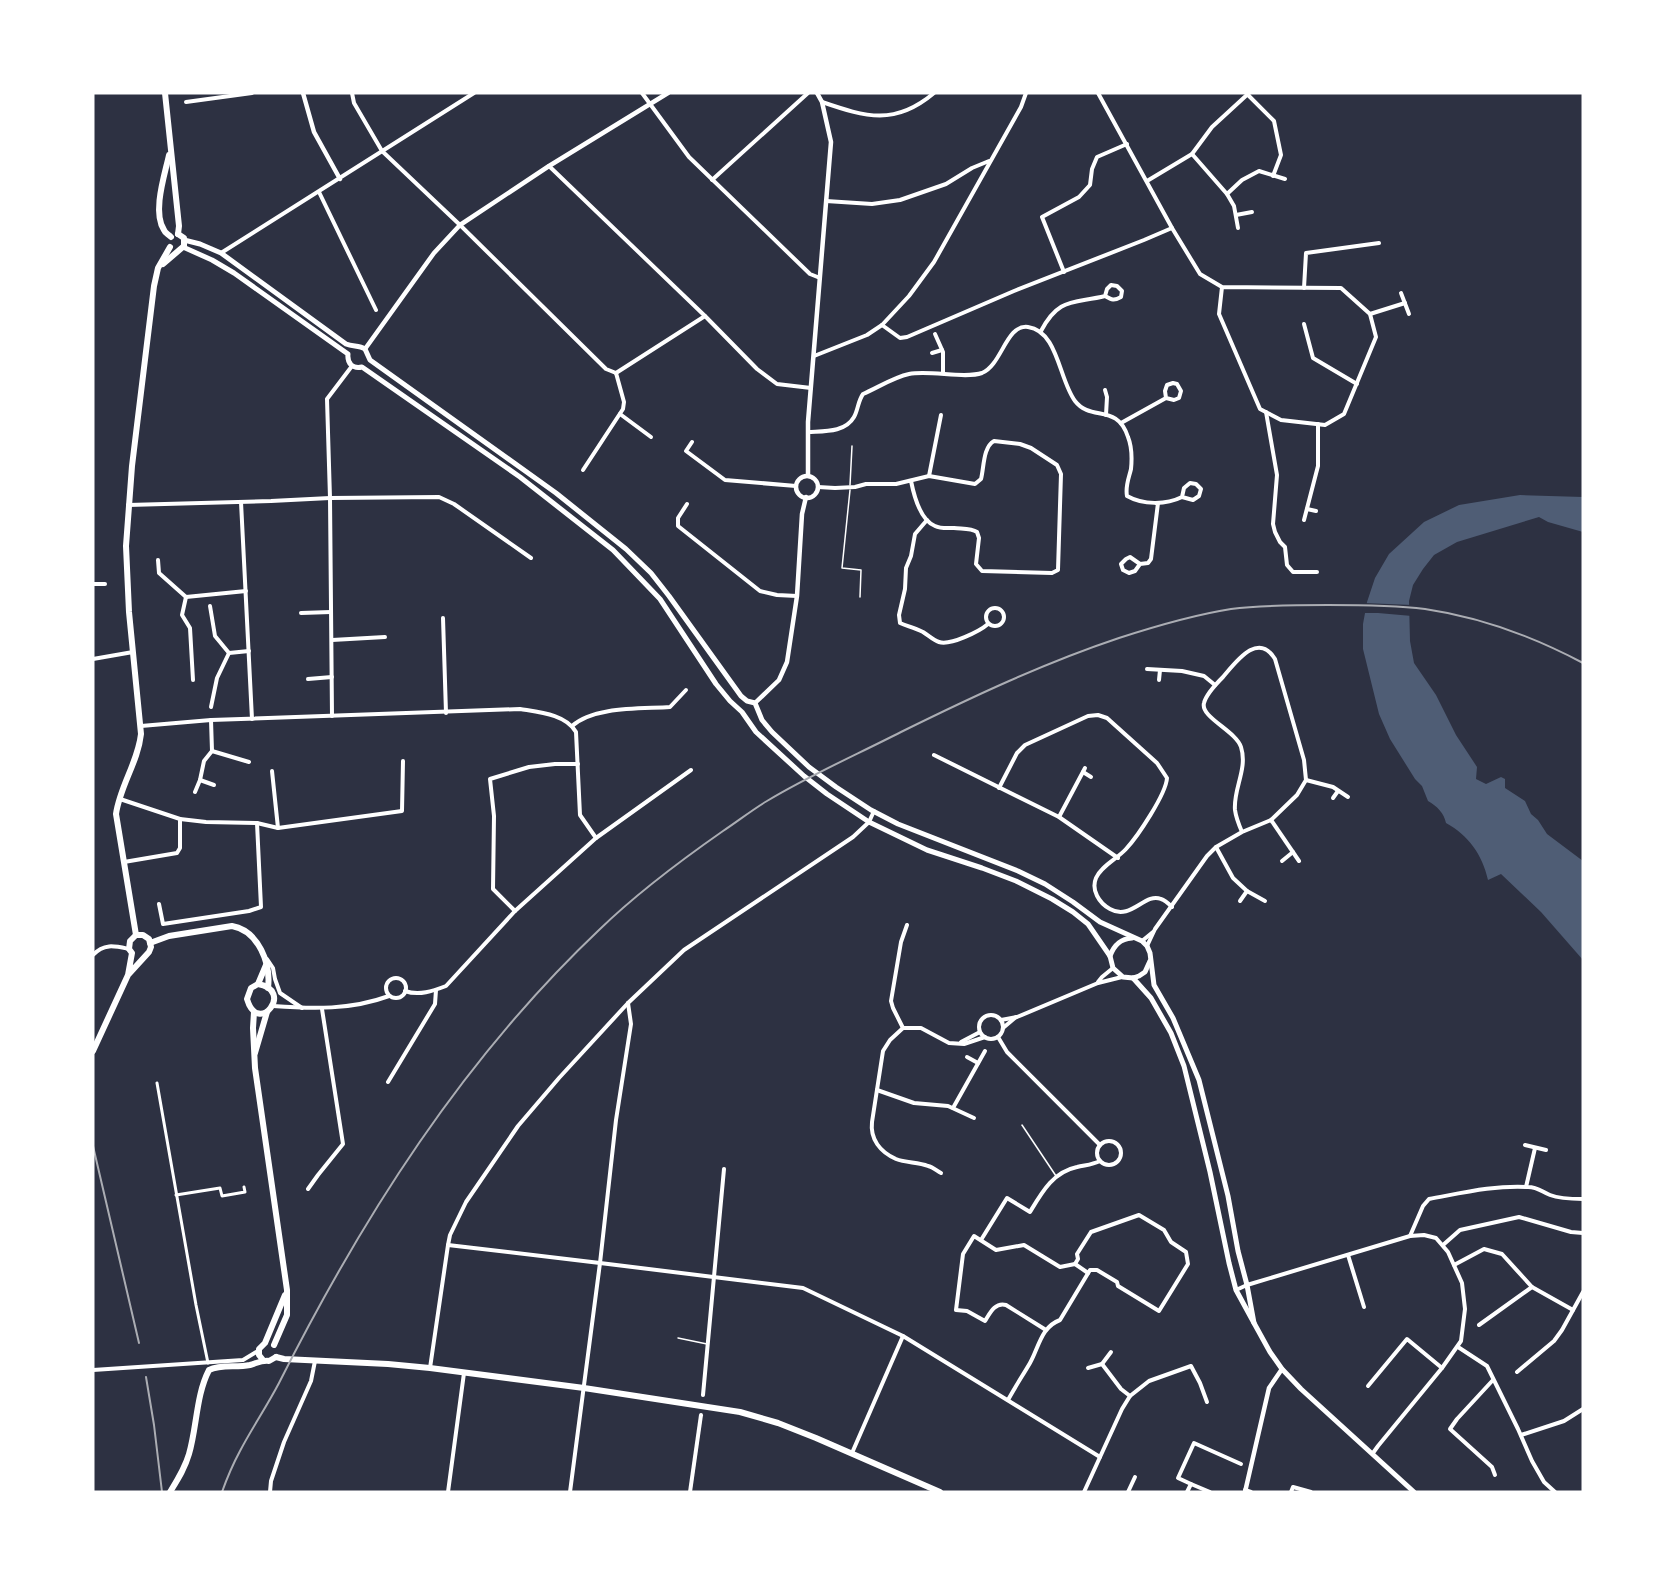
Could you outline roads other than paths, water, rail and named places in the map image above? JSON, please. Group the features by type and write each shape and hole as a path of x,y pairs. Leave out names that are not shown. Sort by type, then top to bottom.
{"main road":[{"path":"165,93 178,234"},
{"path":"171,148 160,197 159,215 163,230 171,237"},
{"path":"136,935 116,814 119,798 140,748 141,726 133,652 126,546 128,505 153,286 158,268 170,247 168,242 171,237 178,234"},
{"path":"158,268 182,246 182,236 178,234"},
{"path":"170,247 200,244 221,253 346,344 365,349 369,358 362,367 356,368 348,360 348,354 354,347"},
{"path":"182,246 234,273 348,354"},
{"path":"369,358 556,493 626,549 651,573 733,687 747,701 757,706 762,720 772,732 809,767 836,788 874,812 903,826 1018,871 1045,884 1100,922 1142,941 1147,946 1154,985 1173,1018 1199,1080 1228,1196 1254,1323"},
{"path":"362,367 520,477 613,550 660,599 716,684 730,701 749,717 755,715 757,706"},
{"path":"747,701 743,705 744,714 756,732 804,776 869,822 927,850 991,871 1052,899 1088,924 1110,956 1113,968 1123,977 1139,976 1145,972 1151,959"},
{"path":"150,943 169,936 232,926 241,928 258,943 264,955 269,977 268,988"},
{"path":"93,1051 128,975 149,952 150,943 146,936 136,935 130,941 128,975"},
{"path":"1110,956 1118,942 1132,938"},
{"path":"131,951 138,956 146,954"},
{"path":"266,965 258,984 251,988 247,999 250,1009 254,1012 260,1014 270,1009"},
{"path":"1133,978 1151,998 1171,1033 1184,1066 1236,1290 1254,1323 1282,1369 1313,1401 1414,1492"},
{"path":"254,1057 273,994 268,988 258,984"},
{"path":"254,1012 254,1057 287,1290 287,1315 274,1345"},
{"path":"263,1360 258,1350 265,1343 287,1290"},
{"path":"170,1492 182,1472 189,1453 209,1370 215,1367 248,1365 263,1360 272,1361 276,1357 277,1350 274,1345 265,1343"},
{"path":"276,1357 430,1368 584,1388 740,1412 778,1423 940,1492"}],"street":[{"path":"201,93 202,100"},
{"path":"186,102 252,93"},
{"path":"303,93 314,132 340,178"},
{"path":"352,93 354,103 382,151 606,369 616,373"},
{"path":"221,253 474,93"},
{"path":"642,93 689,157 810,274 820,278"},
{"path":"365,349 434,253 460,225 549,166 668,93"},
{"path":"712,180 808,93"},
{"path":"808,476 808,432 831,142 822,102 817,93"},
{"path":"822,102 853,112 873,116 887,115 915,107 934,93"},
{"path":"814,356 867,335 882,326 909,296 934,262 1021,107 1026,93"},
{"path":"1098,93 1172,228 1200,274 1222,287 1341,288 1370,314 1376,337 1344,414 1325,425 1281,420 1260,409 1219,314 1222,287"},
{"path":"1147,181 1192,154 1212,127 1249,94 1274,121 1281,155 1273,176"},
{"path":"1064,272 1042,216 1079,197 1090,185 1092,169 1097,158 1126,144"},
{"path":"1192,154 1227,194 1234,206 1238,228"},
{"path":"826,201 872,204 900,200 946,184 972,168 990,161"},
{"path":"549,166 757,369 777,384 812,388"},
{"path":"1227,194 1242,180 1259,171 1285,179"},
{"path":"319,192 376,310"},
{"path":"1236,215 1252,212"},
{"path":"882,326 900,338 907,338 1014,291 1172,228"},
{"path":"1305,288 1306,254 1379,243"},
{"path":"1041,331 1048,318 1059,308 1076,301 1105,296 1116,301 1121,297 1122,291 1112,285 1107,289 1105,296"},
{"path":"1401,293 1409,314"},
{"path":"1370,314 1405,303"},
{"path":"616,373 705,316"},
{"path":"1304,324 1313,358 1357,384"},
{"path":"808,432 843,427 854,418 863,394 909,374 970,375 986,371 997,360 1016,330 1026,327 1041,331 1049,340 1062,376 1075,400 1086,409 1117,418 1121,423 1129,438 1132,456 1127,496 1132,499 1158,503 1172,502 1182,497 1193,500 1199,496 1201,489 1196,484 1190,483 1184,488 1182,497"},
{"path":"935,334 944,359 943,373"},
{"path":"932,352 942,350"},
{"path":"332,716 327,399 352,366"},
{"path":"583,470 620,414 624,402 616,373"},
{"path":"1121,423 1166,398 1174,400 1179,398 1181,392 1177,384 1167,385 1166,398"},
{"path":"1105,390 1106,415"},
{"path":"1266,412 1277,475 1273,524 1275,532 1285,547 1287,565 1293,572 1317,572"},
{"path":"620,414 651,437"},
{"path":"929,476 941,415"},
{"path":"1304,520 1318,466 1318,424"},
{"path":"818,487 882,485 929,476 978,483 982,477 987,446 994,441 1026,446 1057,465 1062,474 1058,570 1052,573 982,571 976,564 979,538 975,531 938,527 927,520 916,500 911,481"},
{"path":"692,442 686,451 725,480 796,486"},
{"path":"808,476 815,479 818,487 815,495 806,497 799,494 796,486 800,478 808,476"},
{"path":"128,505 330,498 439,497 454,504 531,558"},
{"path":"757,706 779,680 787,662 797,596 802,514 806,497"},
{"path":"241,502 252,719"},
{"path":"1140,564 1135,571 1129,573 1121,564 1130,557 1140,564 1148,563 1158,503"},
{"path":"687,504 678,518 678,526 760,591 797,596"},
{"path":"1307,509 1316,511"},
{"path":"927,520 915,534 906,568 899,621 938,642 945,643 983,629 988,624"},
{"path":"158,560 159,573 186,597 246,591"},
{"path":"93,584 105,584"},
{"path":"186,597 182,615 190,628 193,680"},
{"path":"210,606 215,636 229,653"},
{"path":"995,608 1000,610 1003,616 1001,623 994,626 988,624 986,615 989,610 995,608"},
{"path":"301,613 331,612"},
{"path":"442,618 446,713"},
{"path":"332,640 385,637"},
{"path":"1142,941 1173,907 1207,856 1216,847 1242,832 1271,820 1297,795 1306,780 1300,744 1275,659 1270,651 1262,648 1246,651 1215,686 1204,703 1208,715 1233,734 1241,746 1243,762 1235,812 1242,832"},
{"path":"229,653 249,651"},
{"path":"93,659 133,652"},
{"path":"211,707 217,678 229,653"},
{"path":"1147,669 1182,671 1204,676 1215,686"},
{"path":"1159,680 1160,670"},
{"path":"308,679 332,677"},
{"path":"572,726 580,719 601,712 670,707 686,690"},
{"path":"141,726 211,720 520,709 546,713 572,726 576,732 580,814 596,838"},
{"path":"999,788 1017,753 1025,745 1088,716 1098,715 1107,718 1157,763 1167,778 1160,800 1127,848 1100,872 1095,880 1094,890 1109,908 1119,912 1128,911 1153,898 1160,898 1173,907"},
{"path":"195,792 204,761 212,751 211,720"},
{"path":"212,751 249,762"},
{"path":"934,755 1059,817 1118,858"},
{"path":"119,798 180,819 257,823 278,828 402,811 403,761"},
{"path":"515,911 493,889 494,816 490,779 529,767 578,764"},
{"path":"405,991 412,994 446,986 515,911 596,838 691,770"},
{"path":"1059,817 1084,770 1091,777"},
{"path":"272,771 278,828"},
{"path":"200,780 214,785"},
{"path":"1306,780 1333,787 1347,797"},
{"path":"1333,798 1338,791"},
{"path":"430,1368 450,1235 466,1202 518,1126 628,1003 684,950 853,837 869,822 874,812"},
{"path":"124,862 177,854 180,848 180,819"},
{"path":"1271,820 1299,861"},
{"path":"159,904 163,924 249,911 261,907 257,823"},
{"path":"1216,847 1233,878 1247,891 1264,901"},
{"path":"1282,861 1293,852"},
{"path":"1240,901 1247,891"},
{"path":"903,1028 891,1001 901,942 907,925"},
{"path":"1147,946 1155,929"},
{"path":"93,953 110,945 131,951"},
{"path":"264,955 273,968 280,993 303,1009"},
{"path":"1098,983 1113,968"},
{"path":"1001,1020 1017,1017 1098,983 1123,977"},
{"path":"270,1009 322,1009 365,1003 389,996 398,998 402,997 405,991 403,982 394,978 388,981 385,987 389,996"},
{"path":"388,1082 435,1004 436,990"},
{"path":"570,1492 616,1120 632,1024 628,1003"},
{"path":"308,1189 343,1144 322,1009"},
{"path":"985,1037 980,1032 979,1025 985,1016 994,1015 1001,1020 1003,1028"},
{"path":"998,1037 1003,1028 1017,1017"},
{"path":"941,1173 929,1166 896,1160 873,1140 871,1131 883,1052 890,1040 903,1028 921,1028 949,1043 964,1044 985,1037 998,1037"},
{"path":"960,1043 980,1032"},
{"path":"998,1037 1007,1052 1100,1145"},
{"path":"953,1108 985,1051"},
{"path":"967,1057 978,1063"},
{"path":"157,1083 207,1363"},
{"path":"877,1090 914,1103 948,1106 974,1118"},
{"path":"1107,1141 1118,1145 1121,1152 1119,1160 1113,1165 1105,1165 1100,1161 1097,1152 1100,1145 1107,1141"},
{"path":"1525,1145 1546,1150"},
{"path":"1526,1186 1535,1148"},
{"path":"981,1240 1007,1198 1030,1212 1056,1176 1076,1167 1092,1165 1100,1161"},
{"path":"703,1395 724,1169"},
{"path":"1410,1236 1423,1206 1429,1199 1487,1189 1526,1186 1570,1200 1583,1199"},
{"path":"176,1195 220,1188 223,1196 245,1192 244,1187"},
{"path":"1008,1400 1032,1360 1046,1330 1052,1323 1059,1320 1090,1270 1097,1270 1159,1311 1188,1264 1188,1260 1186,1252 1171,1242 1164,1230 1139,1215 1091,1232 1077,1254 1078,1259 1075,1264"},
{"path":"1443,1245 1460,1230 1520,1218 1571,1232 1583,1233"},
{"path":"1236,1290 1410,1236 1424,1235 1436,1238 1443,1245 1462,1283 1465,1309 1461,1341 1373,1454"},
{"path":"1046,1330 1002,1304 997,1305 985,1321 967,1311 956,1310 963,1254 974,1236 996,1250 1024,1245 1060,1266 1075,1264 1088,1273"},
{"path":"448,1245 803,1288 903,1336 1100,1457"},
{"path":"1454,1265 1484,1249 1502,1254 1532,1287 1574,1310"},
{"path":"1348,1255 1364,1307"},
{"path":"1479,1325 1532,1287"},
{"path":"1517,1372 1554,1341 1583,1292"},
{"path":"852,1453 903,1336"},
{"path":"1368,1386 1407,1339 1442,1368"},
{"path":"1457,1347 1487,1366 1532,1461 1544,1482 1555,1492"},
{"path":"93,1370 243,1360 258,1350"},
{"path":"1088,1368 1102,1364 1111,1352"},
{"path":"270,1492 271,1481 284,1442 311,1381 312,1360"},
{"path":"1102,1364 1121,1389 1130,1396"},
{"path":"1084,1492 1122,1409 1130,1396 1149,1381 1191,1366 1207,1402"},
{"path":"1251,1492 1245,1491 1269,1388 1282,1369"},
{"path":"448,1492 464,1373"},
{"path":"1493,1380 1450,1428 1492,1467 1495,1475"},
{"path":"1521,1435 1564,1421 1583,1409"},
{"path":"690,1492 701,1414"},
{"path":"1210,1492 1178,1478 1194,1443 1241,1464"},
{"path":"1128,1492 1135,1477"},
{"path":"1187,1492 1191,1484"},
{"path":"1291,1492 1293,1487 1311,1492"}],"lane":[{"path":"852,446 843,568 861,570 860,597"},
{"path":"1022,1125 1056,1176"},
{"path":"678,1338 707,1344"}],"water":[{"path":"1520,495 1583,497 1583,532 1548,522 1539,517 1457,542 1434,555 1413,585 1409,601 1410,641 1414,663 1436,695 1456,735 1477,767 1476,779 1486,784 1501,777 1505,779 1505,788 1525,801 1531,814 1547,834 1583,861 1583,960 1541,912 1501,874 1488,880 1478,854 1468,840 1446,823 1440,810 1428,801 1422,786 1415,779 1390,739 1379,714 1363,649 1363,624 1367,602 1375,578 1389,554 1424,522 1459,505"}],"railway":[{"path":"222,1492 240,1451 345,1260 381,1200 460,1086 503,1032 613,916 675,866 767,801 816,774 981,693 1036,670 1147,629 1231,609 1328,605 1425,609 1466,617 1506,629 1583,663"},
{"path":"93,1146 139,1343"},
{"path":"146,1377 162,1492"}]}
